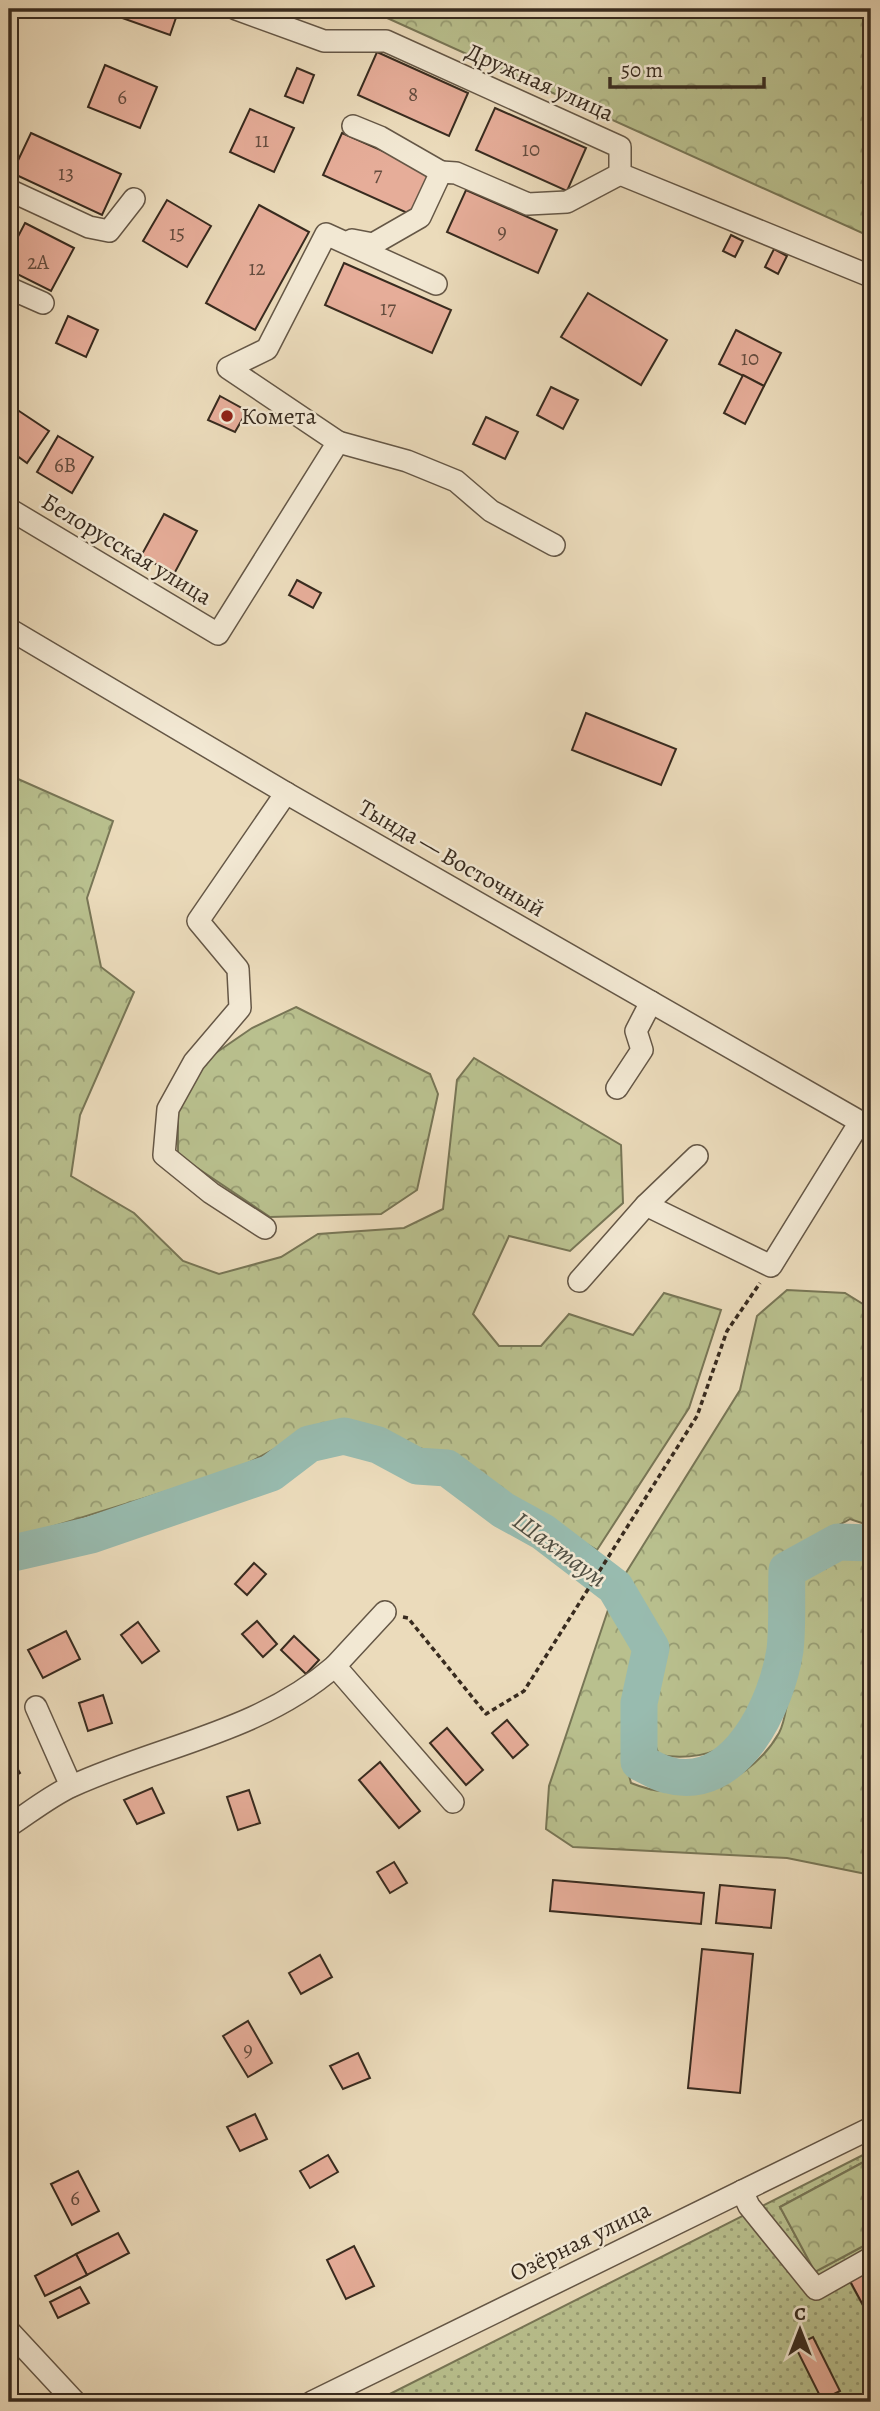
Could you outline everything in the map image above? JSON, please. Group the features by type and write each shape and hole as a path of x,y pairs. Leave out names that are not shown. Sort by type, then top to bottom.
{"street":[{"name":"Дружная улица","path":"236,9 324,41 386,41 620,147 620,174"},
{"path":"353,126 380,137 441,172 456,173 528,204 566,202 620,174 870,276"},
{"path":"326,234 373,244 404,228 420,217 441,172"},
{"path":"9,190 89,227 109,231 134,199"},
{"path":"326,234 436,284"},
{"path":"326,234 267,349 228,368 338,442 407,461 456,481 491,511 554,545"},
{"path":"9,288 43,303"},
{"name":"Белорусская улица","path":"9,509 218,634 338,442"},
{"name":"Тында — Восточный","path":"9,629 286,793 866,1125"},
{"path":"265,1228 211,1193 164,1155 168,1109 194,1062 240,1009 238,969 198,921 286,793"},
{"path":"617,1088 642,1050 636,1031 651,1002"},
{"path":"646,1205 771,1266 866,1125"},
{"path":"579,1281 646,1205 697,1156"},
{"path":"9,1826 71,1786 266,1713 307,1690 335,1665 385,1612"},
{"path":"335,1665 453,1802"},
{"path":"36,1707 71,1786"},
{"name":"Озёрная улица","path":"312,2402 871,2127"},
{"path":"742,2191 749,2206 816,2289 871,2258"},
{"path":"9,2331 75,2402"}],"path":[{"path":"385,1612 408,1618 486,1714 524,1691 697,1416 727,1331 771,1266"}],"green space":[{"path":"360,9 871,9 871,237 385,17"},
{"path":"9,775 113,821 87,898 101,967 134,992 80,1115 71,1176 134,1213 183,1261 219,1274 281,1257 318,1234 404,1228 443,1209 457,1080 474,1058 621,1145 623,1203 570,1251 509,1236 473,1314 499,1346 541,1346 569,1314 633,1335 664,1293 721,1310 689,1408 597,1550 532,1512 488,1478 449,1456 340,1427 301,1435 235,1470 9,1540"},
{"path":"296,1007 430,1074 438,1094 417,1190 381,1214 270,1217 178,1155 178,1109 207,1059 252,1028"},
{"path":"787,1290 845,1293 871,1309 871,1526 850,1519 802,1543 781,1562 763,1675 752,1711 735,1738 709,1753 678,1757 659,1755 653,1739 649,1712 661,1642 624,1576 740,1390 757,1316"},
{"path":"871,1551 871,1875 787,1858 573,1847 546,1829 549,1786 611,1601 640,1658 627,1715 624,1756 631,1783 664,1791 711,1786 745,1771 764,1754 779,1733 787,1705 793,1641 794,1589 811,1571 827,1560 836,1556"},
{"path":"871,2151 871,2158 780,2207 815,2272 871,2242 871,2270 850,2282 871,2320 871,2402 374,2402"},
{"path":"871,2158 871,2242 815,2272 780,2207"}],"building":[{"path":"97,9 179,9 170,35"},
{"path":"377,52 468,93 449,136 358,95"},
{"path":"105,65 157,87 140,128 88,107"},
{"path":"297,68 314,75 303,103 285,96"},
{"path":"495,108 586,148 567,191 476,150"},
{"path":"250,109 294,128 274,172 230,152"},
{"path":"31,133 121,174 102,215 12,173"},
{"path":"342,133 433,173 414,216 323,175"},
{"path":"466,190 557,230 538,273 447,232"},
{"path":"167,200 211,226 187,267 143,241"},
{"path":"259,205 309,232 255,330 206,303"},
{"path":"25,223 74,248 51,291 9,270 9,254"},
{"path":"731,235 743,241 735,257 723,251"},
{"path":"774,249 787,256 778,274 765,267"},
{"path":"344,263 451,310 432,353 325,305"},
{"path":"588,293 667,340 641,385 561,337"},
{"path":"68,316 98,330 86,357 56,343"},
{"path":"736,330 781,353 764,386 719,364"},
{"path":"743,375 764,386 745,424 724,413"},
{"path":"551,387 578,400 563,429 537,415"},
{"name":"Комета","path":"220,396 247,411 235,432 208,420"},
{"path":"13,407 49,431 27,463 9,450 9,414"},
{"path":"486,417 518,432 505,459 473,444"},
{"path":"58,436 93,457 72,493 37,472"},
{"path":"164,514 197,531 174,574 141,556"},
{"path":"297,580 321,593 313,608 289,595"},
{"path":"586,713 676,749 661,785 572,750"},
{"path":"254,1563 266,1574 247,1595 235,1584"},
{"path":"257,1621 277,1644 263,1657 242,1634"},
{"path":"138,1622 159,1651 142,1663 121,1635"},
{"path":"66,1631 80,1659 43,1678 28,1650"},
{"path":"294,1636 319,1660 306,1674 281,1650"},
{"path":"103,1695 112,1723 88,1731 79,1703"},
{"path":"507,1720 528,1745 513,1758 492,1733"},
{"path":"447,1728 483,1770 466,1785 430,1743"},
{"path":"9,1754 20,1773 9,1780"},
{"path":"380,1762 420,1811 399,1828 359,1780"},
{"path":"152,1788 164,1813 137,1824 124,1800"},
{"path":"249,1790 260,1823 238,1830 227,1797"},
{"path":"394,1862 407,1883 390,1893 377,1872"},
{"path":"553,1880 704,1893 701,1924 550,1911"},
{"path":"720,1885 775,1890 771,1928 716,1923"},
{"path":"702,1949 753,1954 740,2093 688,2088"},
{"path":"320,1955 332,1977 301,1994 289,1973"},
{"path":"248,2021 272,2063 248,2077 223,2036"},
{"path":"358,2053 370,2078 343,2089 330,2066"},
{"path":"255,2114 267,2139 240,2151 227,2127"},
{"path":"328,2155 338,2172 310,2188 300,2171"},
{"path":"78,2171 99,2211 72,2225 51,2184"},
{"path":"118,2233 129,2253 87,2275 76,2254"},
{"path":"354,2246 374,2286 346,2299 327,2260"},
{"path":"76,2254 87,2275 45,2296 35,2276"},
{"path":"871,2270 871,2320 850,2281"},
{"path":"80,2287 89,2303 58,2318 50,2302"},
{"path":"813,2337 840,2391 822,2400 795,2346"}],"waterway":[{"name":"Шахтаум","path":"9,1554 91,1535 271,1473 309,1444 344,1436 378,1445 417,1466 447,1468 503,1510 543,1532 615,1587 651,1648 639,1703 639,1762 664,1774 692,1777 714,1771 733,1758 749,1740 773,1695 785,1650 787,1570 838,1542 871,1543"}],"place":[{"name":"Комета","path":"227,416"}]}
